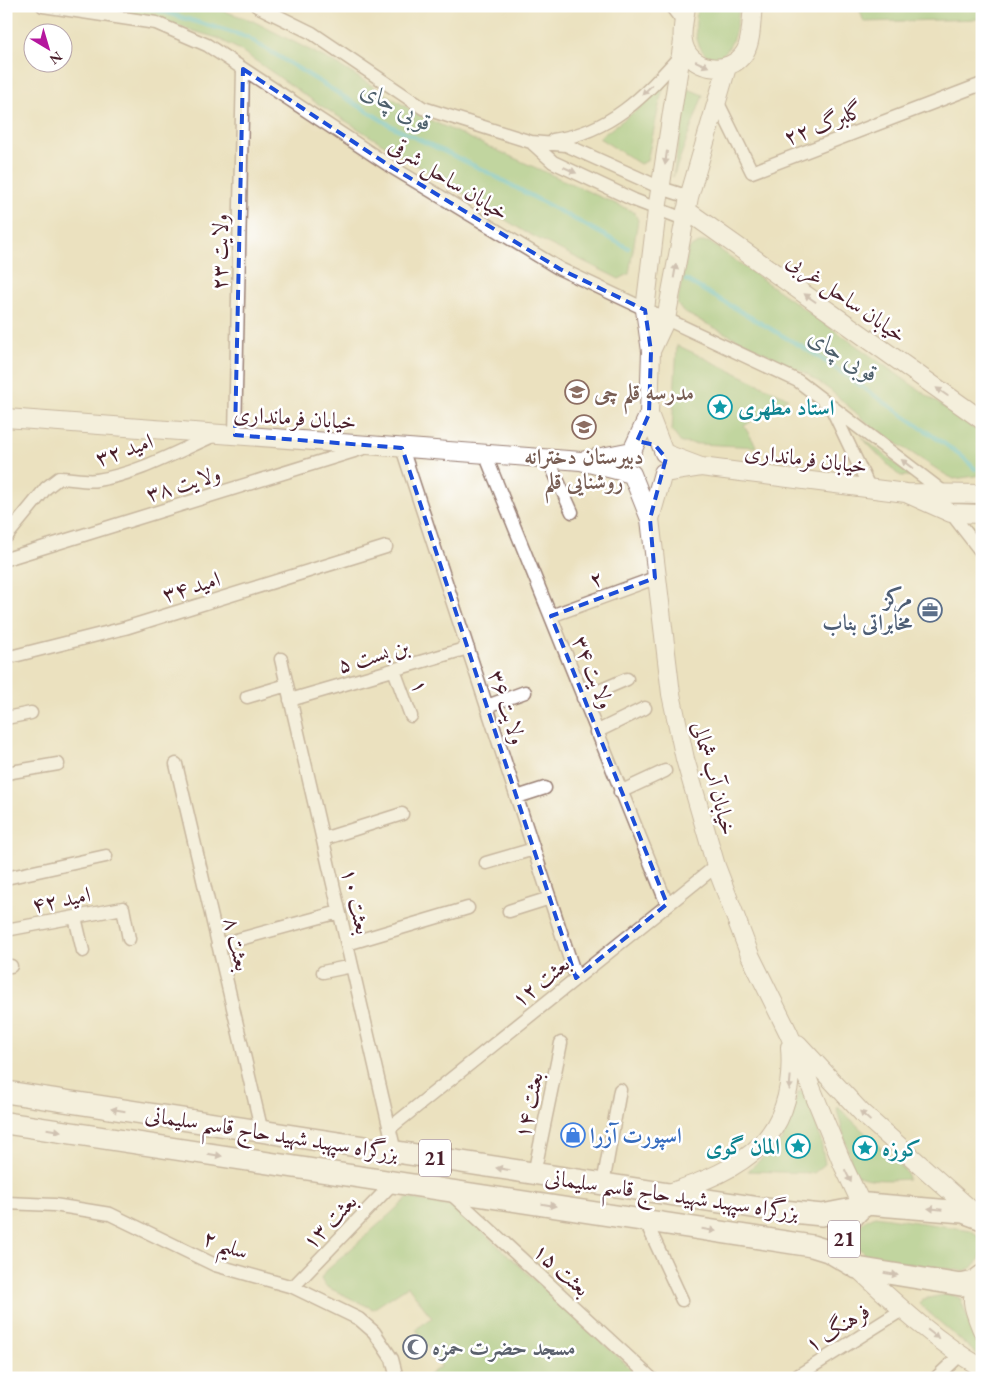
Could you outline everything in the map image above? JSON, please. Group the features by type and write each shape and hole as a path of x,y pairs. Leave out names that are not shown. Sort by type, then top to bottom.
{"highway":[{"name":"بزرگراه سپهبد شهید حاج قاسم سلیمانی","path":"6,1092 773,1210 822,1215 863,1207"},
{"name":"بزرگراه سپهبد شهید حاج قاسم سلیمانی","path":"6,1123 812,1246 828,1251 857,1268"},
{"name":"21","path":"981,1219 963,1212 874,1203 863,1207 849,1220 844,1237 847,1255 857,1268 961,1285 981,1277"}],"main road":[{"path":"683,31 687,52 699,63 715,68 726,66 737,61 747,45 753,6"},
{"path":"649,414 628,462 632,474 646,481 655,479 663,473 666,463 649,414 651,351 645,310 657,210 683,31"},
{"path":"651,351 666,319 686,209 726,66"},
{"name":"خیابان ساحل غربی","path":"686,209 982,420"},
{"name":"خیابان فرمانداری","path":"6,418 580,461 632,474"},
{"path":"632,451 637,447 649,444 655,445 664,453"},
{"name":"خیابان فرمانداری","path":"580,461 632,451"},
{"name":"خیابان فرمانداری","path":"664,453 701,467 906,493 982,494"},
{"name":"خیابان فرمانداری","path":"663,473 701,467"},
{"name":"خیابان آب شمالی","path":"650,519 663,473"},
{"name":"خیابان آب شمالی","path":"632,474 650,519 655,578 671,694 685,759 716,866 750,955 789,1034 843,1165 863,1207"},
{"name":"خیابان فرمانداری","path":"906,493 951,513 982,514"},
{"path":"665,1194 723,1174 739,1164 766,1139 776,1125 790,1090 792,1068 789,1034"},
{"name":"خیابان آب شمالی","path":"789,1034 862,1113 981,1219"},
{"path":"857,1268 902,1310 960,1355 982,1368"},
{"path":"981,1277 972,1294 975,1313 982,1330"}],"street":[{"name":"خیابان ساحل شرقی","path":"43,6 156,23 207,45 390,166 560,269 798,381 946,494"},
{"path":"257,6 312,33 424,108 530,142 566,145 661,188 686,209"},
{"path":"530,142 574,137 605,124 637,100 683,31 671,6"},
{"name":"ولایت ۲۳","path":"227,434 243,69"},
{"name":"گلبرگ ۲۲","path":"717,101 752,172 982,84"},
{"path":"530,142 553,162 657,210 686,209"},
{"name":"خیابان ساحل شرقی","path":"830,405 870,488"},
{"name":"امید ۳۲","path":"6,537 46,488 59,478 95,481 112,477 227,434"},
{"name":"ولایت ۳۸","path":"6,559 371,446"},
{"name":"ولایت ۳۶","path":"402,448 576,978"},
{"name":"ولایت ۳۴","path":"485,454 620,792 667,904"},
{"path":"548,459 572,512"},
{"path":"951,513 982,553"},
{"name":"امید ۳۴","path":"6,658 125,628 386,547"},
{"name":"۲","path":"551,616 655,578"},
{"name":"بن بست ۵","path":"290,700 468,648"},
{"name":"بعثت ۱۰","path":"281,659 395,1152"},
{"name":"۱","path":"394,670 411,716"},
{"path":"583,698 627,679"},
{"path":"247,697 287,684"},
{"path":"487,706 525,692"},
{"path":"596,732 645,708"},
{"path":"6,718 31,713"},
{"path":"6,773 58,764"},
{"name":"بعثت ۸","path":"176,764 262,1132"},
{"path":"620,792 665,770"},
{"path":"517,797 545,788"},
{"path":"322,840 402,814"},
{"path":"486,863 534,849"},
{"path":"6,878 106,856"},
{"name":"بعثت ۱۲","path":"390,1128 716,866"},
{"path":"509,911 550,898"},
{"name":"امید ۴۲","path":"6,930 123,908 129,940"},
{"path":"347,944 468,908"},
{"path":"218,945 339,912"},
{"path":"75,917 83,951"},
{"path":"323,972 352,966"},
{"name":"بعثت ۱۴","path":"534,1174 561,1044"},
{"path":"603,1184 620,1090"},
{"name":"بعثت ۱۳","path":"293,1287 394,1182"},
{"name":"بعثت ۱۵","path":"446,1190 651,1378"},
{"name":"سلیم ۲","path":"6,1203 54,1205 110,1214 215,1265 293,1287 359,1319 374,1332 392,1360 397,1378"},
{"path":"645,1220 682,1300"},
{"name":"فرهنگ ۱","path":"794,1378 902,1310"},
{"path":"936,1378 960,1355"}],"highlighted area":[{"path":"243,69 390,166 560,269 645,310 651,351 649,414 637,441 655,445 666,458 650,519 655,578 551,616 667,904 576,978 402,448 235,435"}],"green space":[{"path":"102,6 208,6 251,20 335,63 423,117 634,212 638,220 629,274 619,279 525,232 315,102 240,50 217,38 126,11"},
{"path":"698,6 739,6 732,41 722,55 715,57 706,55 699,44 696,32"},
{"path":"858,6 982,6 982,19 864,22"},
{"path":"664,83 647,161 640,164 599,138 642,106"},
{"path":"688,89 703,95 673,177"},
{"path":"701,242 709,242 976,430 982,437 982,475 954,479 946,475 873,428 830,390 807,374 683,312 677,304 689,248"},
{"path":"677,345 788,398 744,426 757,447 681,443 672,431"},
{"path":"860,436 912,476 901,476 896,473"},
{"path":"969,524 982,527 982,545"},
{"path":"799,1091 805,1094 820,1136 825,1164 814,1173 748,1171 782,1140"},
{"path":"838,1107 907,1173 908,1179 872,1179 854,1173 837,1110"},
{"path":"408,1198 457,1208 641,1378 425,1378 441,1366 416,1329 432,1318 408,1286 373,1309 325,1286 321,1279 325,1272"},
{"path":"875,1216 971,1230 981,1239 982,1250 980,1259 969,1269 963,1271 869,1258 859,1247 857,1235 862,1223"},
{"path":"949,1294 960,1298 982,1355 979,1356 919,1304 923,1299"}],"waterway":[{"name":"قوبی چای","path":"144,6 247,37 393,127 485,171 628,248"},
{"name":"قوبی چای","path":"686,280 816,355 962,456 975,469"}],"place":[{"name":"مدرسه قلم چی","path":"577,392"},
{"name":"استاد مطهری","path":"720,407"},
{"name":"دبیرستان دخترانه روشنایی قلم","path":"584,427"},
{"name":"مرکز مخابراتی بناب","path":"930,610"},
{"name":"اسپورت آزرا","path":"573,1135"},
{"name":"المان گوی","path":"798,1146"},
{"name":"کوزه","path":"865,1148"},
{"name":"مسجد حضرت حمزه","path":"415,1347"}]}
